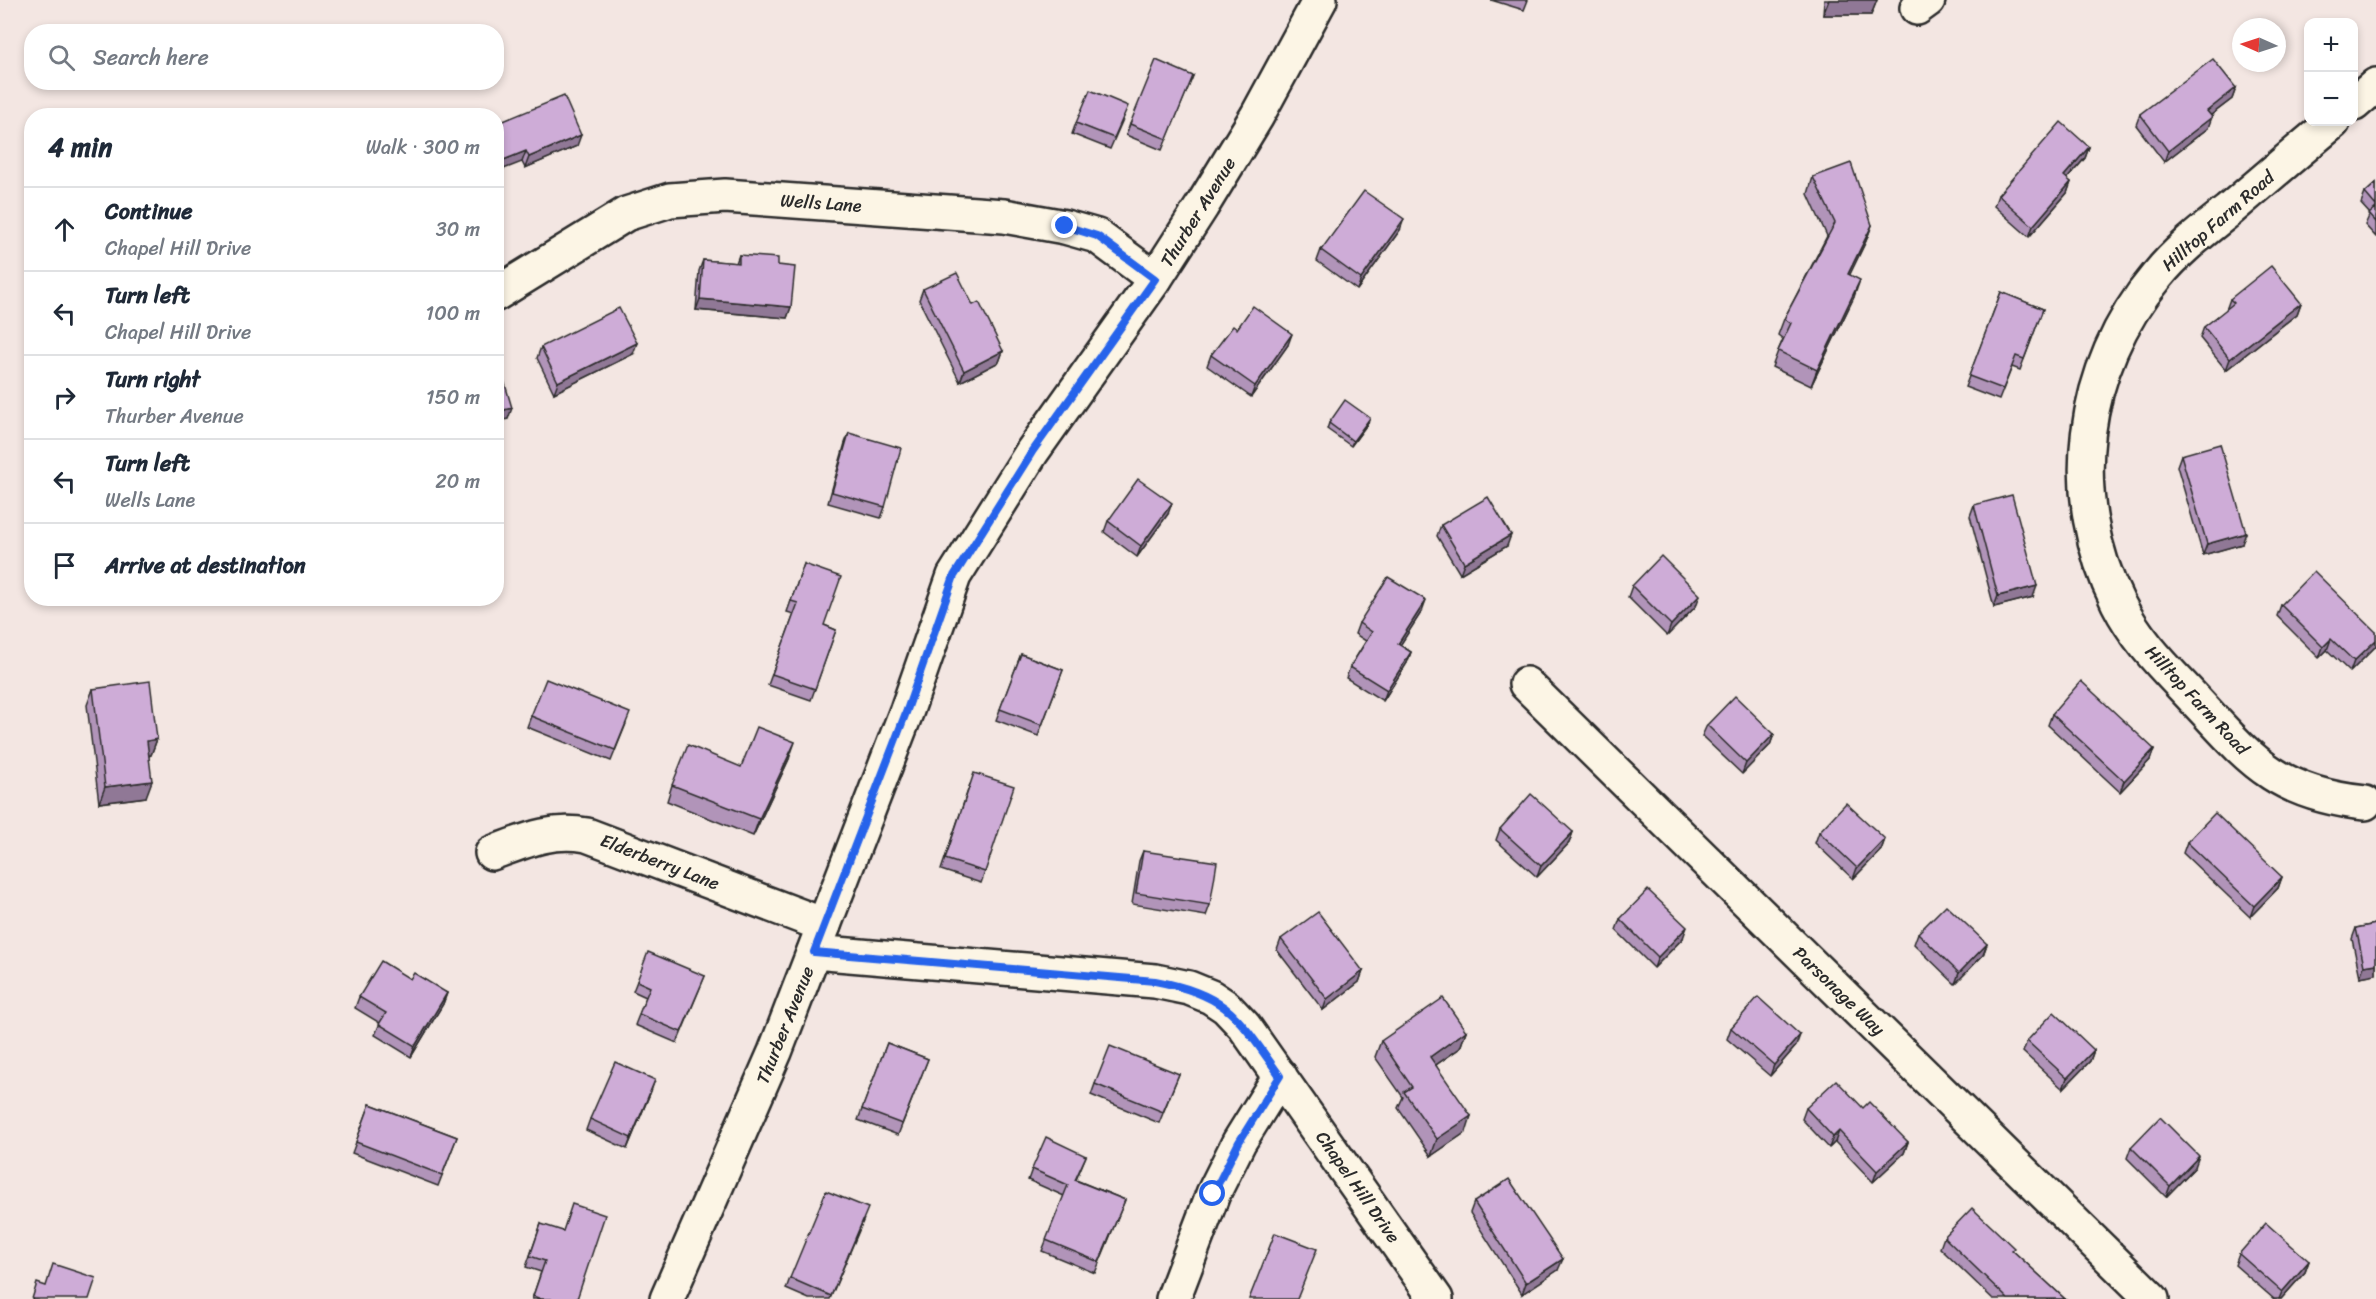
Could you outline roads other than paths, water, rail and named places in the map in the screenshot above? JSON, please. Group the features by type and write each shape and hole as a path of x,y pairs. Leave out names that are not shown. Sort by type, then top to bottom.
{"street":[{"name":"Thurber Avenue","path":"667,1299 776,1052 907,710 954,576 1032,452 1155,279 1257,117 1320,0"},
{"path":"2358,101 2376,85"},
{"name":"Hilltop Farm Road","path":"2328,126 2177,254 2139,298 2109,351 2098,382 2086,446 2085,478 2088,511 2105,574 2124,613 2155,658 2260,767 2285,783 2313,795 2365,803"},
{"name":"Wells Lane","path":"504,289 626,214 670,200 725,196 1004,216 1065,226 1097,236 1155,279"},
{"name":"Parsonage Way","path":"1526,684 2152,1299"},
{"name":"Elderberry Lane","path":"492,852 543,835 565,832 587,836 819,938"},
{"name":"Chapel Hill Drive","path":"819,938 1004,966 1155,981 1189,988 1227,1007 1280,1076 1436,1299"},
{"path":"1173,1299 1213,1194 1239,1142 1280,1076"}]}
